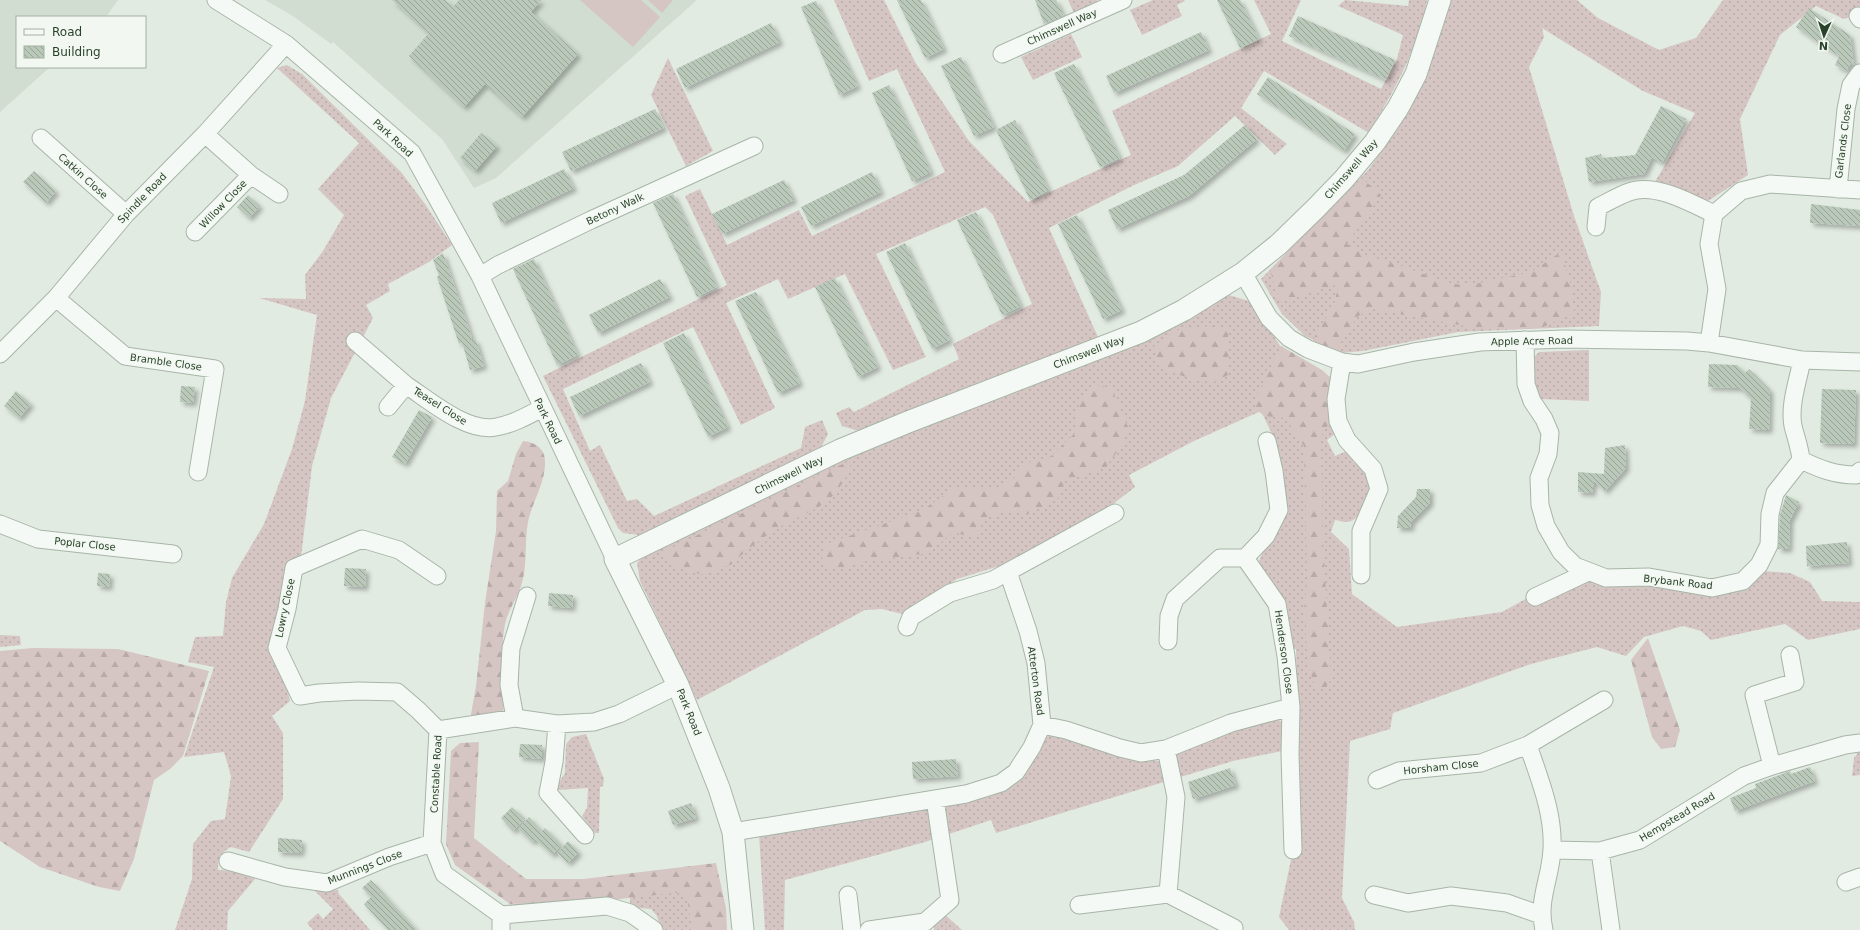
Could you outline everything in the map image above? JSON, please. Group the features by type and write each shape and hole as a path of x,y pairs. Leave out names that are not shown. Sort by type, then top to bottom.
{"street":[{"name":"Park Road","path":"216,0 286,44 412,153 480,276 615,559 678,685 719,788 733,832 743,930"},
{"name":"Chimswell Way","path":"1002,54 1123,0"},
{"name":"Chimswell Way","path":"615,559 840,450 914,419 1141,332 1184,310 1243,273 1279,244 1316,208 1344,179 1375,142 1398,108 1416,74 1440,0"},
{"name":"Spindle Road","path":"0,354 56,298 126,214 205,134 286,44"},
{"name":"Garlands Close","path":"1838,189 1846,109 1851,85 1860,73"},
{"name":"Willow Close","path":"205,134 251,175 279,194"},
{"name":"Catkin Close","path":"41,138 126,214"},
{"name":"Betony Walk","path":"480,276 498,265 591,220 754,146"},
{"name":"Willow Close","path":"195,232 251,175"},
{"path":"1709,342 1717,289 1709,244 1714,214 1741,191 1770,184 1860,190"},
{"path":"1596,227 1598,207 1630,191 1655,191 1672,194 1714,214"},
{"name":"Apple Acre Road","path":"1243,273 1269,318 1289,338 1308,349 1342,362 1358,364 1414,352 1480,342 1526,340 1709,342 1802,360 1860,362"},
{"name":"Bramble Close","path":"56,298 125,356 215,369 198,472"},
{"name":"Brybank Road","path":"1526,340 1526,384 1532,402 1544,419 1550,433 1548,454 1539,478 1540,505 1546,526 1560,552 1575,566 1588,572 1606,578 1649,577 1712,588 1743,582 1759,565 1769,545 1770,514 1775,493 1801,460"},
{"name":"Teasel Close","path":"355,341 406,385 464,423 480,427 495,428 508,424 542,408"},
{"path":"1802,360 1792,407 1793,426 1799,443 1801,460 1825,471 1859,477"},
{"path":"1342,362 1336,399 1338,421 1348,440 1373,469 1379,489 1361,531 1361,575"},
{"name":"Teasel Close","path":"388,407 406,385"},
{"path":"1168,641 1169,616 1175,599 1220,558 1245,558 1266,536 1279,510 1274,471 1267,441"},
{"path":"907,626 911,617 950,593 993,580 1115,513"},
{"name":"Poplar Close","path":"0,524 38,539 173,554"},
{"name":"Lowry Close","path":"437,576 399,550 362,539 294,568 287,610 276,648 300,696 319,693 358,691 397,692 438,730"},
{"name":"Henderson Close","path":"1245,558 1277,604 1286,656 1291,708 1290,754 1293,850"},
{"name":"Atterton Road","path":"733,832 966,794 1001,783 1016,772 1032,747 1042,725 1036,663 1028,631 1008,572"},
{"path":"1535,597 1588,572"},
{"path":"515,718 509,685 511,648 526,596"},
{"path":"1772,766 1754,695 1796,682 1790,655"},
{"name":"Constable Road","path":"501,922 444,874 432,843 438,730 515,718 556,724 594,722 619,714 678,685"},
{"name":"Horsham Close","path":"1377,780 1399,770 1481,763 1528,745 1604,700"},
{"name":"Henderson Close","path":"1042,725 1066,730 1120,748 1141,753 1166,749 1231,723 1291,708"},
{"path":"556,724 554,762 548,793 585,835"},
{"name":"Hempstead Road","path":"1552,850 1600,851 1627,844 1647,837 1744,776 1772,766 1846,745 1860,743"},
{"path":"1374,895 1408,903 1451,896 1507,903 1542,923 1552,850 1551,823 1543,788 1528,745"},
{"path":"1166,749 1176,797 1168,894"},
{"path":"869,930 925,922 950,900 935,799"},
{"name":"Munnings Close","path":"228,861 285,878 327,883 389,858 432,843"},
{"path":"1600,851 1611,930"},
{"path":"1079,905 1168,894 1234,928"},
{"path":"848,895 852,930"},
{"path":"501,922 607,906 630,913 654,930"}],"shaded area":[{"path":"0,0 118,0 107,16 16,16 16,68 49,68 0,112"},
{"path":"265,0 697,0 496,178 474,188 442,139 333,42 331,44 293,16"}],"green space":[{"path":"580,0 641,0 660,17 633,47"},
{"path":"648,0 673,0 662,13"},
{"path":"834,0 884,0 915,62 969,141 1028,202 1131,155 1112,111 1271,34 1254,0 1301,0 1282,41 1381,89 1397,59 1403,35 1338,6 1345,0 1408,6 1409,0 1427,0 1418,35 1404,69 1369,133 1264,71 1241,108 1287,144 1275,155 1235,116 1178,166 1132,186 1049,228 1098,337 859,431 842,426 836,413 849,407 854,412 959,359 953,344 1032,304 993,215 985,207 876,254 926,357 893,370 845,274 788,299 778,279 726,303 775,408 741,425 693,327 563,389 590,451 600,445 627,501 637,499 654,516 801,448 805,427 822,420 828,434 819,451 639,535 623,533 618,528 543,376 727,285 685,196 700,189 727,245 799,210 812,236 945,172 897,69 869,81"},
{"path":"1068,0 1097,0 1099,4 1075,15"},
{"path":"1153,0 1184,0 1185,1 1177,5 1182,16 1142,35 1130,10"},
{"path":"1449,0 1577,0 1598,18 1659,50 1696,38 1723,0 1860,0 1860,14 1844,19 1816,6 1780,35 1740,119 1748,175 1705,203 1655,182 1695,113 1643,91 1542,28 1544,37 1529,67 1574,216 1601,292 1599,326 1458,332 1363,351 1341,353 1305,336 1282,314 1261,279 1369,169 1406,116 1430,63 1445,21"},
{"path":"1071,34 1082,57 1033,80 1021,57"},
{"path":"668,58 713,151 686,166 651,95"},
{"path":"287,65 302,74 401,172 425,204 452,245 429,262 388,284 390,291 366,305 373,318 331,398 312,466 301,557 280,656 290,701 272,716 283,733 283,799 249,852 231,847 224,851 220,856 218,870 234,871 255,879 228,911 227,930 175,930 192,879 193,844 211,821 225,819 231,776 224,752 184,757 214,667 188,662 195,637 223,636 226,602 232,578 264,524 292,449 305,401 317,315 259,298 306,299 305,275 323,251 344,215 318,189 359,143 277,68"},
{"path":"1362,178 1381,195 1347,244 1368,256 1402,266 1442,281 1466,286 1531,272 1561,252 1570,281 1574,313 1541,328 1476,328 1373,309 1358,316 1335,352 1311,343 1334,304 1339,284 1280,302 1270,270"},
{"path":"1229,295 1252,302 1282,349 1328,379 1335,434 1327,440 1335,456 1349,450 1353,462 1361,466 1366,472 1369,481 1367,501 1358,517 1349,522 1335,520 1331,532 1349,549 1352,594 1397,627 1502,612 1529,597 1594,570 1731,588 1762,571 1790,573 1810,582 1822,601 1860,602 1860,629 1808,640 1785,624 1711,640 1701,631 1683,626 1644,637 1626,656 1597,647 1531,664 1393,713 1390,729 1350,741 1342,898 1354,922 1355,930 1289,930 1279,917 1293,850 1297,707 1296,649 1290,649 1258,563 1285,506 1273,436 1261,411 1194,441 1129,475 1135,487 1113,504 1009,563 957,579 906,615 882,609 865,610 697,700 640,581 637,563 647,552 797,476 1126,347"},
{"path":"1210,326 1228,329 1229,374 1215,383 1189,378 1159,368 1154,346 1177,330"},
{"path":"1281,346 1322,370 1331,378 1330,422 1321,436 1323,542 1331,680 1326,687 1316,688 1308,666 1304,612 1307,579 1304,446 1285,418 1265,416 1256,410 1257,395"},
{"path":"1589,350 1589,401 1539,399 1534,388 1532,359 1539,352"},
{"path":"1095,385 1111,388 1128,427 1123,444 1105,468 1066,480 1058,499 1026,515 1008,510 985,519 976,535 964,535 953,532 929,553 861,562 845,568 831,569 822,561 823,545 921,511 955,488 991,489 1013,479 1024,463 1049,458 1075,433 1076,417 1079,406"},
{"path":"523,441 535,444 541,449 545,456 545,469 528,522 523,578 519,591 508,614 503,635 503,712 470,720 476,686 485,603 496,531 497,491 508,481 516,454"},
{"path":"849,461 851,469 836,493 819,507 777,528 748,549 732,564 704,575 671,566 661,553"},
{"path":"0,635 20,636 21,645 0,647"},
{"path":"1648,638 1680,730 1675,747 1661,749 1652,737 1631,660"},
{"path":"33,648 118,649 209,671 183,756 170,769 154,780 134,859 120,891 99,887 40,867 0,841 0,651"},
{"path":"1277,719 1285,724 1287,750 1233,761 996,833 991,820 925,842 785,880 784,930 765,930 759,834 968,802 991,796 1008,787 1048,736 1058,734 1134,759 1158,761 1174,755 1215,734"},
{"path":"586,734 604,779 603,786 600,787 599,833 595,833 582,816 587,808 588,788 555,789 565,773 566,744 572,737"},
{"path":"479,742 474,838 526,879 583,879 716,863 726,908 727,930 692,930 687,896 683,892 602,901 510,904 455,865 446,844 451,751 460,743"},
{"path":"1860,750 1860,775 1852,776 1854,758"},
{"path":"318,887 324,891 338,890 339,894 370,930 313,930 307,923 318,913 323,919 333,909 315,891"},
{"path":"691,889 696,930 661,930 657,916 651,909 638,908 630,903 630,897"},
{"path":"942,912 962,930 934,930 934,918"}],"building":[{"path":"392,0 445,0 453,7 459,0 541,0 531,12 578,54 522,117 485,84 464,107 409,56 429,33"},
{"path":"897,0 921,0 944,49 925,58"},
{"path":"1035,0 1056,0 1064,16 1044,24"},
{"path":"1217,0 1240,0 1259,39 1240,48"},
{"path":"816,1 858,86 839,95 801,7"},
{"path":"1809,8 1850,35 1854,65 1851,63 1846,71 1835,65 1839,56 1796,27"},
{"path":"1298,16 1395,60 1386,80 1289,36"},
{"path":"771,23 780,42 685,88 676,69"},
{"path":"1201,32 1209,50 1114,93 1106,76"},
{"path":"961,57 994,127 974,136 941,66"},
{"path":"1074,64 1120,158 1100,167 1054,73"},
{"path":"1268,77 1355,134 1344,151 1257,94"},
{"path":"889,85 931,172 912,181 872,93"},
{"path":"1661,106 1686,119 1662,163 1652,157 1644,174 1589,182 1585,158 1601,154 1602,158 1635,155"},
{"path":"655,109 664,128 571,171 562,152"},
{"path":"1015,120 1049,190 1030,200 996,130"},
{"path":"1245,125 1257,139 1189,196 1117,229 1108,210 1184,175"},
{"path":"481,133 497,146 475,171 460,158"},
{"path":"564,169 574,188 501,223 492,203"},
{"path":"34,171 56,191 46,203 23,182"},
{"path":"872,172 881,192 811,226 801,207"},
{"path":"784,180 794,200 722,234 712,214"},
{"path":"673,194 717,287 697,297 653,203"},
{"path":"248,195 260,206 249,218 237,207"},
{"path":"1811,204 1860,210 1860,226 1810,223"},
{"path":"976,212 1021,306 1002,315 957,220"},
{"path":"1077,215 1122,310 1103,319 1058,224"},
{"path":"905,243 950,340 932,349 886,252"},
{"path":"443,253 472,338 468,340 476,340 484,366 470,370 462,342 459,344 437,277 439,275 433,260"},
{"path":"534,259 578,355 557,365 513,269"},
{"path":"835,278 878,367 858,377 815,287"},
{"path":"660,279 670,297 598,333 589,315"},
{"path":"756,292 800,383 778,393 735,301"},
{"path":"684,333 728,427 708,437 663,343"},
{"path":"641,363 650,382 579,416 570,397"},
{"path":"1709,364 1737,365 1745,373 1749,369 1770,390 1769,430 1749,429 1751,399 1740,388 1708,387"},
{"path":"181,386 195,387 193,403 180,402"},
{"path":"1822,389 1856,390 1854,444 1820,443"},
{"path":"16,391 31,404 19,418 4,406"},
{"path":"419,410 432,417 405,464 392,457"},
{"path":"1625,445 1626,468 1604,492 1604,490 1594,481 1592,493 1578,492 1578,472 1604,474 1605,448"},
{"path":"1417,489 1430,489 1430,503 1411,522 1411,528 1397,528 1398,516 1416,497"},
{"path":"1786,495 1799,502 1790,520 1789,549 1778,549 1780,515"},
{"path":"1847,542 1849,563 1807,566 1806,546"},
{"path":"345,568 366,569 365,587 344,586"},
{"path":"98,573 110,574 109,587 97,586"},
{"path":"549,593 573,595 572,608 548,606"},
{"path":"520,744 542,745 542,759 519,757"},
{"path":"956,759 958,776 913,779 912,762"},
{"path":"1810,767 1815,781 1735,811 1730,798 1756,788 1755,784 1790,771 1791,774"},
{"path":"1230,768 1236,785 1193,799 1188,782"},
{"path":"691,803 696,818 673,825 668,811"},
{"path":"512,807 525,819 513,831 501,818"},
{"path":"529,817 542,831 545,828 562,845 552,855 535,839 532,842 518,829"},
{"path":"278,838 302,840 301,853 278,852"},
{"path":"568,841 579,852 568,863 557,853"},
{"path":"371,880 417,930 388,930 364,904 371,897 362,888"}]}
